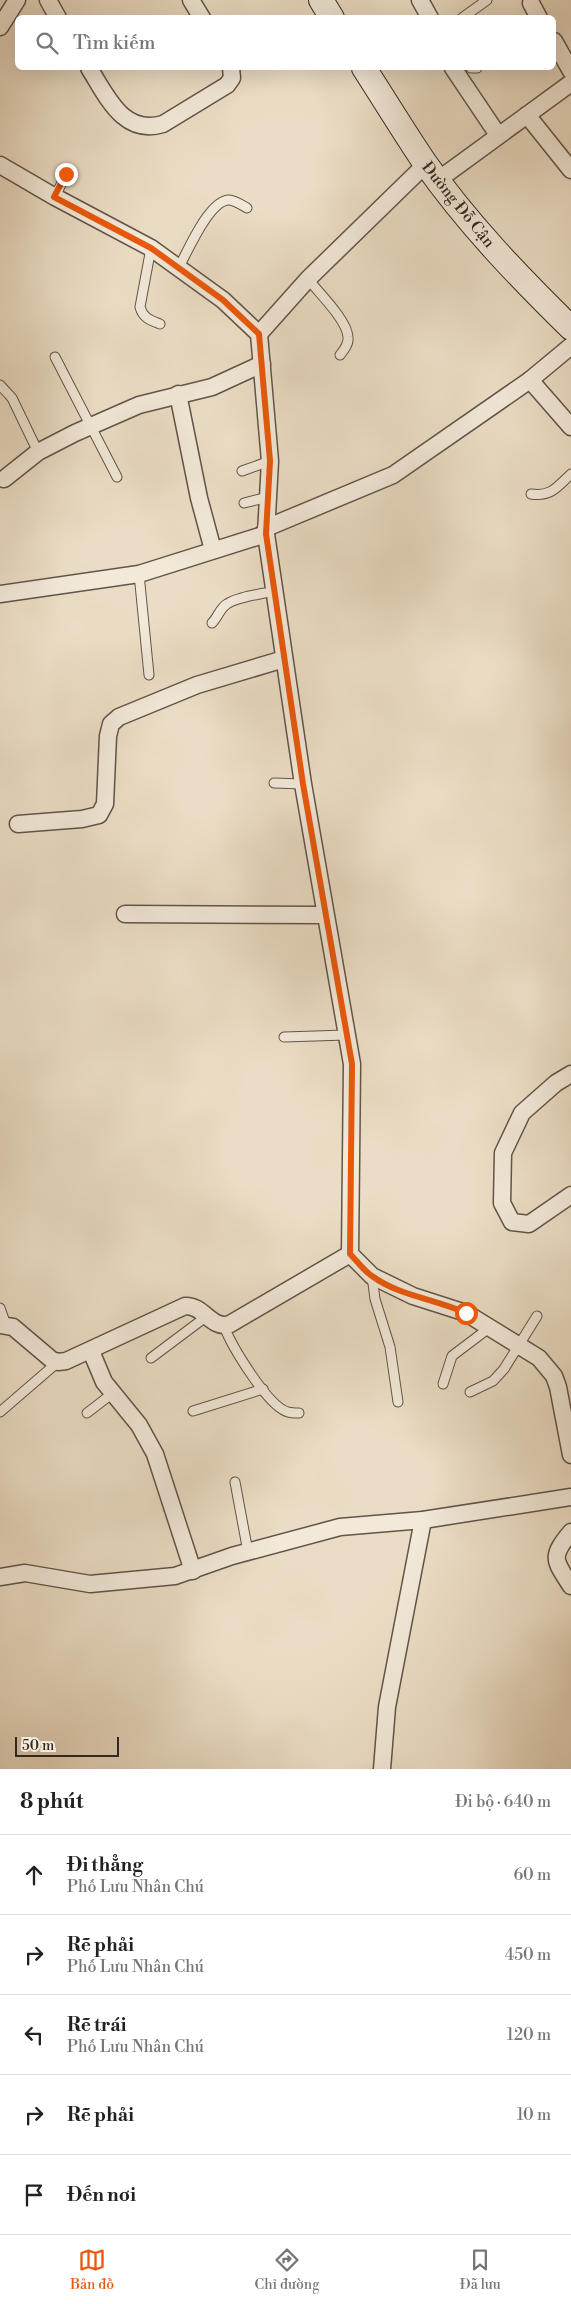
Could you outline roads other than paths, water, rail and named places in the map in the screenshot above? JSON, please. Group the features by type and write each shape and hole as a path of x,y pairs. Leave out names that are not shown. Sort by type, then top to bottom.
{"main road":[{"path":"321,0 330,15"},
{"name":"Đường Đỗ Cận","path":"365,70 432,172 491,246 571,328"}],"street":[{"path":"0,27 17,0"},
{"path":"48,0 56,15"},
{"path":"191,0 200,15"},
{"path":"420,0 428,15"},
{"path":"531,3 537,15"},
{"path":"556,45 571,71"},
{"path":"90,70 115,109 122,116 142,126 152,128 164,124 227,85 232,78 231,70"},
{"path":"454,70 498,136"},
{"path":"259,334 308,279 432,172 498,136 571,84"},
{"path":"527,115 571,170"},
{"path":"0,165 54,197 151,248 223,300 259,334 270,461 266,531 303,784 352,1064 350,1254 372,1276 413,1296 457,1309 538,1358 554,1376 558,1387 571,1455"},
{"path":"0,594 139,574 266,531 393,475 530,380 571,346"},
{"path":"4,478 38,452 139,404 212,387 262,364"},
{"path":"530,380 571,427"},
{"path":"178,394 199,498 213,550"},
{"path":"18,824 82,820 99,815 105,804 108,736 111,724 119,717 197,685 284,659"},
{"path":"125,914 325,915"},
{"path":"571,1074 556,1083 522,1113 503,1153 502,1203 512,1222 529,1224 571,1196"},
{"path":"3,1325 13,1327 52,1360 58,1362 91,1351 185,1306 196,1308 217,1324 224,1326 317,1275 350,1254"},
{"path":"91,1351 98,1372 139,1425 155,1454 192,1571"},
{"path":"0,1577 26,1573 90,1584 175,1576 248,1552 340,1527 423,1520 571,1497"},
{"path":"382,1769 386,1707 423,1520"},
{"path":"571,1532 556,1551 556,1559 571,1586"}],"lane":[{"path":"466,15 487,0"},
{"path":"54,197 66,174"},
{"path":"178,269 207,216 214,208 223,201 230,200 247,208"},
{"path":"151,248 140,307 142,315 146,319 160,324"},
{"path":"308,279 346,326 349,339 340,355"},
{"path":"55,357 117,477"},
{"path":"0,385 12,398 38,452"},
{"path":"242,471 270,461"},
{"path":"531,494 542,496 548,494 571,474"},
{"path":"244,503 268,497"},
{"path":"139,574 150,675"},
{"path":"212,623 227,603 274,591"},
{"path":"274,783 303,784"},
{"path":"284,1037 346,1035"},
{"path":"372,1276 375,1299 390,1347 398,1402"},
{"path":"0,1308 3,1325"},
{"path":"151,1358 207,1316"},
{"path":"470,1392 493,1381 504,1369 537,1316"},
{"path":"224,1326 234,1348 271,1400 286,1412 299,1413"},
{"path":"443,1384 452,1356 490,1328"},
{"path":"0,1412 58,1362"},
{"path":"193,1412 263,1389"},
{"path":"87,1413 113,1393"},
{"path":"235,1482 248,1552"}]}
